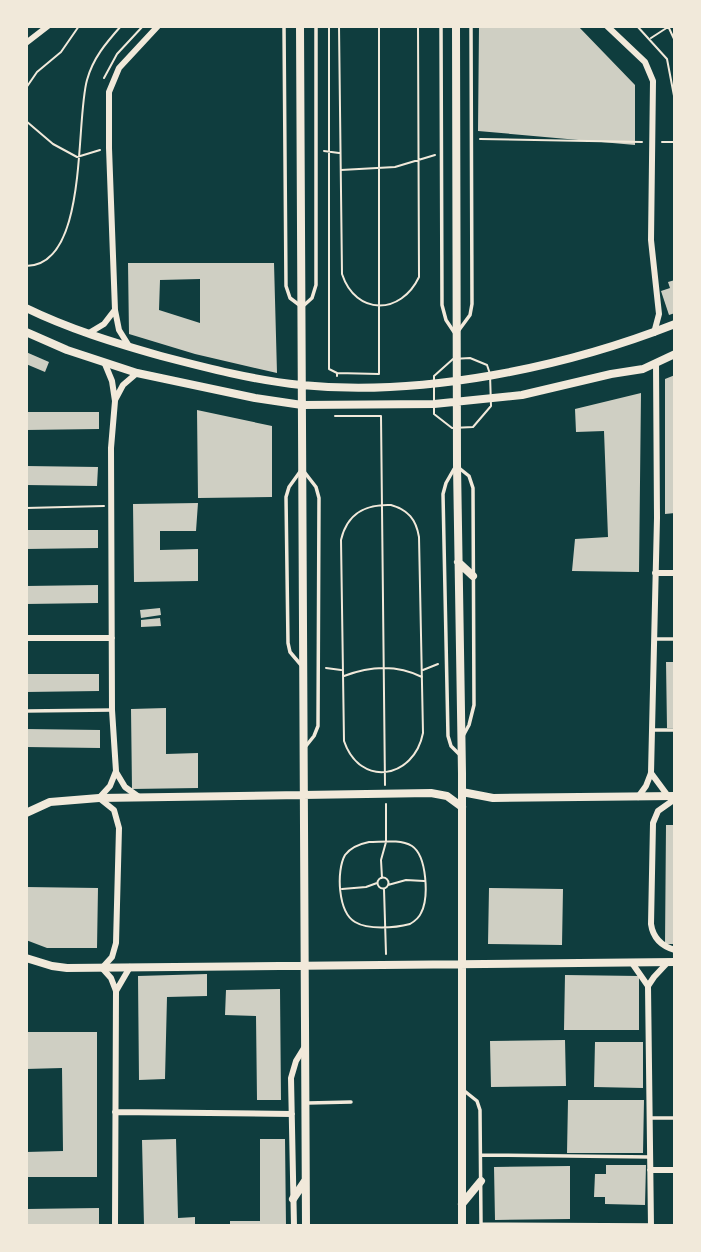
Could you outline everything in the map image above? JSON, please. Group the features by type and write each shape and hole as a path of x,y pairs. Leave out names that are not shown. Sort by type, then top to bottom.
{"street":[{"path":"26,43 48,26"},
{"path":"130,347 119,330 115,310 108,148 109,92 119,68 159,26"},
{"path":"300,26 306,1226"},
{"path":"456,26 463,1226"},
{"path":"607,26 638,54 650,71 653,91 651,240 659,314 654,333"},
{"path":"26,309 130,347 227,373 302,385 337,387 407,386 568,359 675,324"},
{"path":"89,333 104,324 115,310"},
{"path":"659,314 675,324"},
{"path":"26,332 105,364 137,373 302,405 434,404 552,389 611,373 637,371 675,354"},
{"path":"638,797 651,773 656,573 656,363"},
{"path":"99,798 110,786 116,771 112,710 111,448 115,401 112,381 105,364"},
{"path":"115,401 123,385 137,373"},
{"path":"458,562 473,576"},
{"path":"656,573 675,573"},
{"path":"26,638 112,638"},
{"path":"116,771 125,786 140,797"},
{"path":"651,773 673,797"},
{"path":"462,792 493,798 673,797"},
{"path":"26,813 50,802 140,797 440,793 462,807"},
{"path":"673,797 658,811 653,823 651,923 659,942 675,950"},
{"path":"99,798 114,810 119,828 116,945 112,957 102,968"},
{"path":"26,958 60,967 102,968 672,962"},
{"path":"651,1225 648,986 654,976 672,962"},
{"path":"632,963 648,986"},
{"path":"116,991 130,967"},
{"path":"102,968 111,978 116,991 114,1226"},
{"path":"294,1226 293,1069 304,1048"},
{"path":"115,1112 292,1114"},
{"path":"650,1170 675,1170"},
{"path":"293,1199 305,1181"},
{"path":"462,1204 481,1181"}],"lane":[{"path":"284,26 286,286 290,298 302,307 312,298 315,289 316,26"},
{"path":"441,26 442,305 446,320 458,334 472,308 471,26"},
{"path":"461,738 469,725 474,705 473,484 457,465 443,494 445,661 448,736 451,746 462,756"},
{"path":"302,667 290,652 288,643 286,497 289,487 302,469 316,487 319,498 318,726 304,748"},
{"path":"654,639 675,639"},
{"path":"26,711 112,710"},
{"path":"651,730 675,730"},
{"path":"463,1089 474,1097 479,1106 481,1225 651,1225"},
{"path":"304,1102 351,1102"},
{"path":"650,1118 675,1118"},
{"path":"481,1155 650,1157"}],"path":[{"path":"26,88 37,72 61,52 79,26"},
{"path":"26,266 34,266 51,256 64,237 71,218 80,119 90,69 121,26"},
{"path":"328,26 329,369 337,373 379,374 379,26"},
{"path":"339,26 342,274 355,296 380,306 393,304 404,298 419,277 418,26"},
{"path":"637,26 667,59 675,101"},
{"path":"650,39 668,27 675,41"},
{"path":"26,121 53,144 77,157 108,148"},
{"path":"471,138 675,142"},
{"path":"316,149 340,153"},
{"path":"340,170 394,167 442,154"},
{"path":"337,373 337,387"},
{"path":"336,405 335,417 381,416 386,794 386,842 381,860 382,878 366,887 341,889"},
{"path":"381,505 399,507 413,519 418,528 423,733 420,748 412,760 400,769 376,772 359,764 347,750 344,741 341,540 350,519 359,511 381,505"},
{"path":"26,508 112,506"},
{"path":"422,671 445,661"},
{"path":"318,666 342,671"},
{"path":"343,677 363,670 383,668 403,670 422,677"},
{"path":"406,843 414,847 424,862 425,881 423,909 410,924 371,927 355,922 344,910 341,889 342,863 352,848 360,844 406,843"},
{"path":"382,878 388,885"},
{"path":"384,888 406,880 425,881"},
{"path":"377,883 384,888"},
{"path":"384,888 386,964"}],"building":[{"path":"479,26 578,26 635,85 635,145 478,131"},
{"path":"128,263 274,263 277,373 195,354 129,334","holes":["200,279 200,323 159,310 160,280"]},
{"path":"675,280 675,313 669,315 661,291 670,288 668,282"},
{"path":"26,352 49,362 45,372 26,364"},
{"path":"675,375 675,513 665,514 665,379"},
{"path":"641,393 639,572 572,571 575,539 608,537 604,431 576,432 575,409"},
{"path":"197,410 272,426 272,497 198,498"},
{"path":"26,412 99,412 99,429 26,430"},
{"path":"26,466 98,467 97,486 26,485"},
{"path":"198,503 196,531 160,531 160,550 198,549 198,581 134,582 133,504"},
{"path":"26,530 98,530 98,548 26,549"},
{"path":"98,585 98,603 26,604 26,586"},
{"path":"160,608 161,615 141,618 140,610"},
{"path":"160,618 161,626 141,627 141,620"},
{"path":"666,662 675,662 675,728 667,728"},
{"path":"26,674 99,674 99,691 26,692"},
{"path":"166,708 166,754 198,753 198,788 132,789 131,709"},
{"path":"26,729 100,730 100,748 26,747"},
{"path":"666,825 675,825 675,944 665,944"},
{"path":"26,887 98,888 97,948 47,948 26,940"},
{"path":"489,888 563,889 562,945 488,944"},
{"path":"207,974 207,996 167,997 165,1079 139,1080 138,976"},
{"path":"565,975 639,976 639,1030 564,1030"},
{"path":"280,989 281,1100 257,1100 256,1016 225,1015 226,990"},
{"path":"26,1032 97,1032 97,1177 26,1177 26,1152 63,1151 62,1068 26,1069"},
{"path":"565,1040 566,1086 491,1087 490,1041"},
{"path":"595,1042 643,1042 643,1088 594,1087"},
{"path":"568,1100 644,1100 643,1153 567,1153"},
{"path":"176,1139 178,1218 195,1217 195,1226 144,1226 142,1140"},
{"path":"260,1139 285,1139 286,1226 230,1226 230,1221 260,1221"},
{"path":"606,1165 646,1165 645,1205 605,1204 605,1197 594,1197 595,1174 606,1174"},
{"path":"570,1166 570,1219 495,1220 494,1167"},
{"path":"99,1208 99,1226 26,1226 26,1209"}]}
